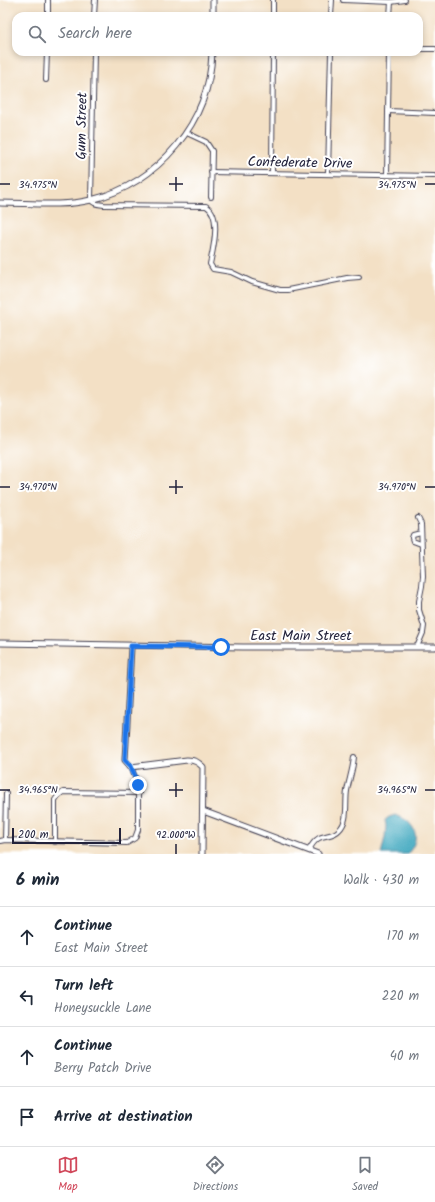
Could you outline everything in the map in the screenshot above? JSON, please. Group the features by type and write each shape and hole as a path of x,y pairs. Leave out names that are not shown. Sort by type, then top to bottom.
{"street":[{"path":"48,0 48,12"},
{"path":"94,12 95,0"},
{"path":"213,0 213,12"},
{"path":"273,0 273,12"},
{"path":"331,12 332,0"},
{"path":"343,0 391,2 405,0"},
{"path":"390,12 391,2"},
{"path":"423,49 435,49"},
{"path":"46,80 47,56"},
{"name":"Gum Street","path":"91,200 94,56"},
{"path":"0,203 53,204 91,200 124,188 144,176 165,159 187,133 204,99 211,56"},
{"path":"272,172 273,56"},
{"path":"328,173 331,56"},
{"path":"387,175 389,56"},
{"path":"388,111 435,112"},
{"path":"187,133 206,142 212,151 211,198"},
{"name":"Confederate Drive","path":"212,172 434,176"},
{"path":"91,200 96,204 104,205 209,207 213,214 215,230 215,244 210,264 211,266 213,269 231,272 252,282 288,290 347,278 359,278"},
{"path":"417,647 423,633 424,626 419,610 423,576 421,524 418,518"},
{"path":"421,533 413,535 412,538 413,541 421,544"},
{"name":"East Main Street","path":"0,644 435,647"},
{"path":"0,842 5,840 127,843 135,838 138,830 138,785 131,766 125,760 131,646"},
{"path":"309,850 319,838 335,834 344,824 347,792 354,765 354,757"},
{"path":"131,766 187,760 193,760 199,763 203,768 202,854"},
{"path":"54,842 55,800 63,792 138,793"},
{"path":"5,840 6,794"},
{"path":"203,811 318,854"}],"water":[{"path":"395,815 408,821 415,832 414,844 407,854 381,854 385,837 385,820"}],"route":[{"path":"138,785 131,766 125,760 131,646 221,647"}]}
